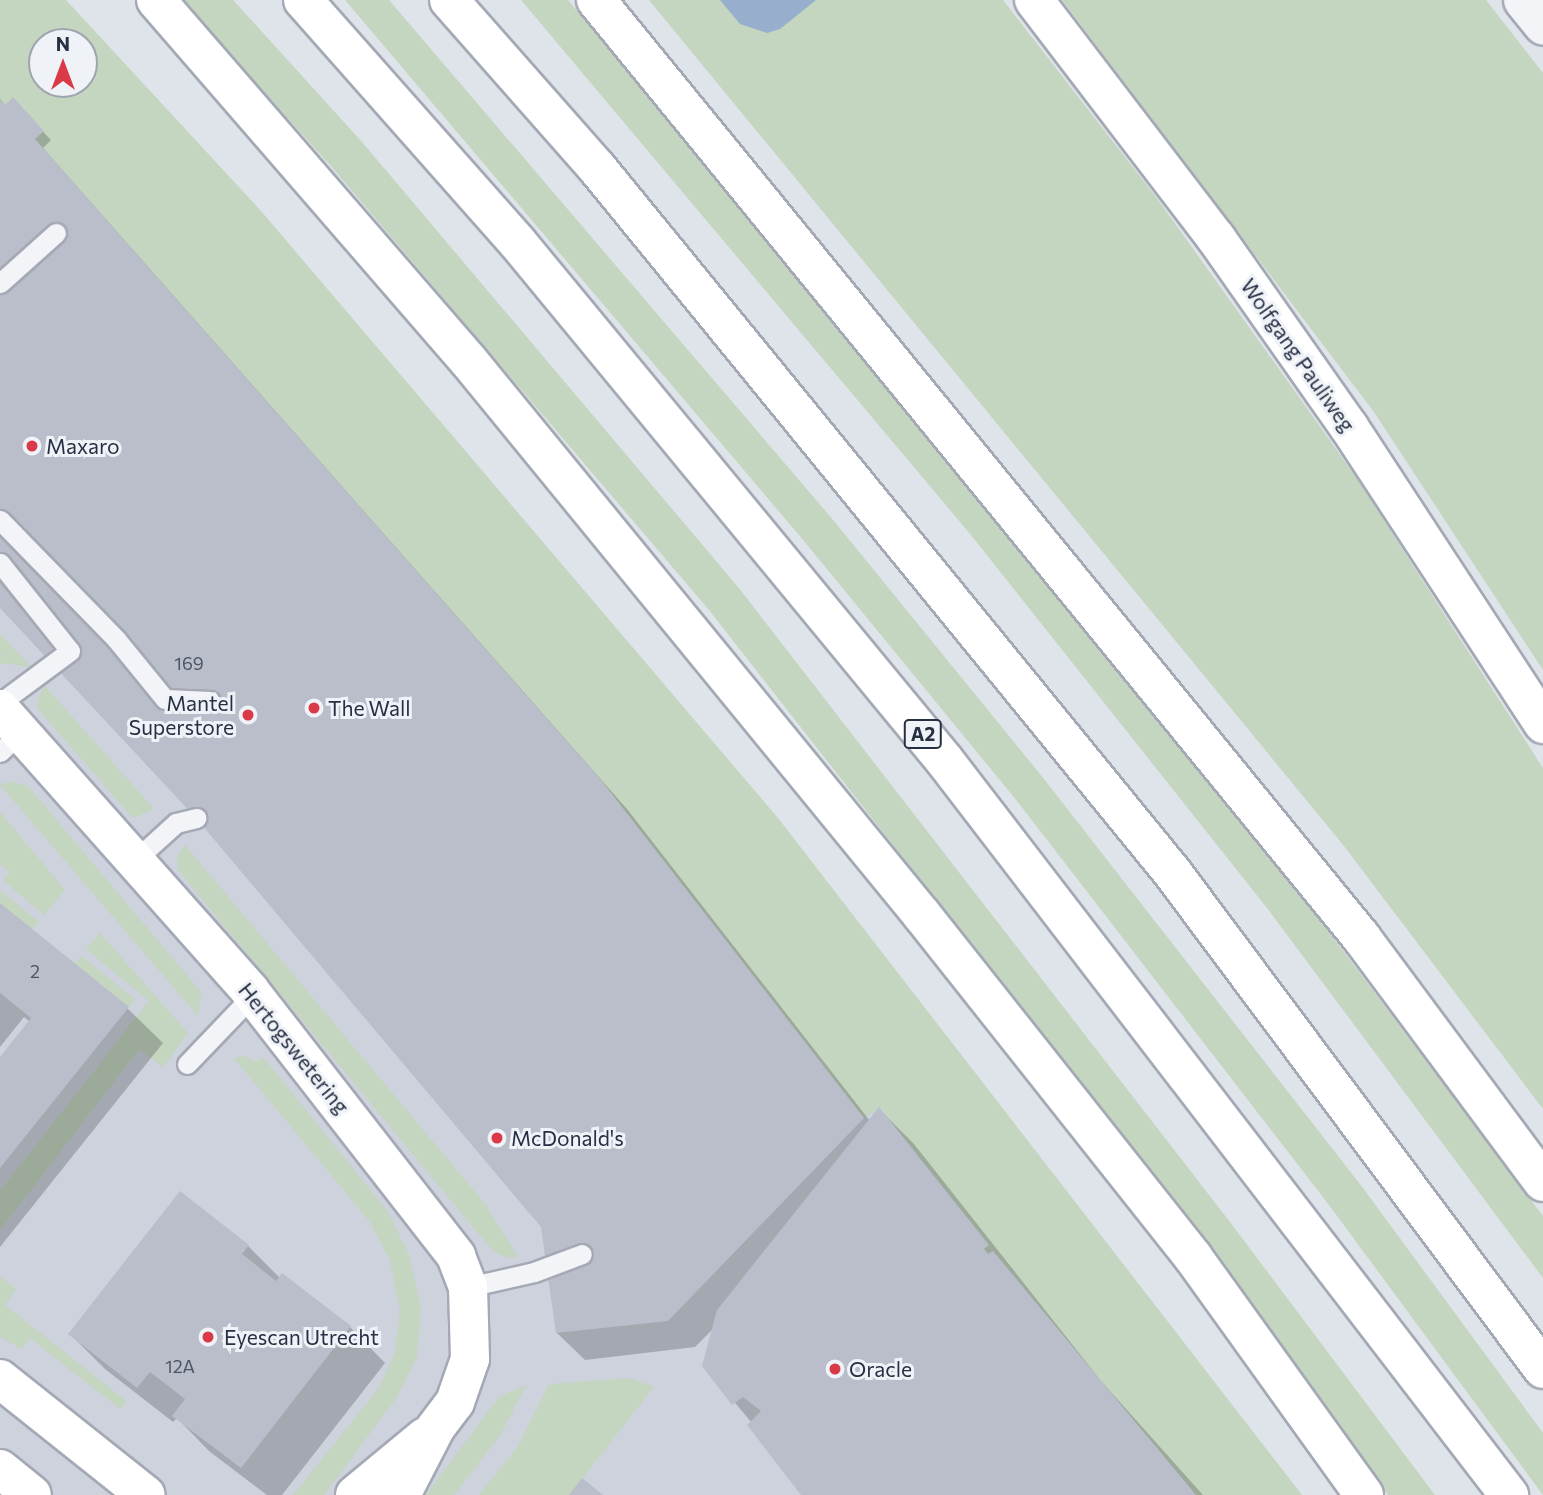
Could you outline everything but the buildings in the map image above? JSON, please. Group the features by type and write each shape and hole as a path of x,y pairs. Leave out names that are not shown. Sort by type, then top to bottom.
{"main road":[{"path":"156,0 468,360 922,915 1193,1257 1364,1495"},
{"name":"A2","path":"303,0 518,243 945,761 1509,1495"},
{"path":"449,0 607,180 1172,872 1543,1369"},
{"path":"596,0 1353,926 1543,1182"},
{"name":"Wolfgang Pauliweg","path":"1034,0 1216,239 1341,416 1543,724"},
{"name":"Hertogswetering","path":"5,724 135,860 253,995 437,1226 468,1287 470,1359 455,1402 435,1429 401,1495"},
{"path":"0,1379 146,1495"},
{"name":"Hertogswetering","path":"355,1495 435,1429"},
{"path":"0,1469 32,1495"}],"street":[{"path":"1522,0 1543,26"}],"lane":[{"path":"0,283 56,233"},
{"path":"0,520 116,639 165,699 210,701"},
{"path":"0,563 70,651 5,724"},
{"path":"135,860 176,823 196,818"},
{"path":"187,1063 253,995"},
{"path":"468,1287 534,1272 582,1254"}],"shaded area":[{"path":"0,0 33,0 39,28 28,28 28,98 96,98 1272,1495 0,1495"}],"green space":[{"path":"0,0 66,0 92,28 28,28 28,98 98,98 98,35 261,211 778,818 1302,1495 1196,1495 993,1251 988,1254 984,1249 988,1245 880,1107 864,1118 716,927 461,622 0,105"},
{"path":"181,0 233,0 362,142 738,587 1230,1222 1435,1495 1388,1495 1202,1240 709,610 329,164"},
{"path":"345,0 389,0 834,521 1044,779 1363,1188 1543,1433 1543,1495 1329,1205 1017,801 804,541"},
{"path":"521,0 568,0 998,512 1295,887 1543,1216 1543,1278 1267,908 971,535"},
{"path":"649,0 1003,0 1156,197 1356,477 1543,768 1543,1109 1344,846"},
{"path":"1062,0 1486,0 1543,73 1543,670 1374,412"},
{"path":"0,634 31,667 0,663"},
{"path":"44,685 154,809 133,818 36,707"},
{"path":"11,781 28,786 201,992 198,1016 0,785"},
{"path":"0,812 65,890 44,915 3,880 10,872 0,864"},
{"path":"185,845 486,1205 518,1257 506,1257 492,1250 178,870 177,856"},
{"path":"0,890 39,922 32,930 0,904"},
{"path":"100,933 188,1033 163,1067 139,1049 0,1230 0,1191 149,1001 86,949"},
{"path":"81,956 135,999 129,1007 75,964"},
{"path":"244,1056 256,1062 263,1057 388,1212 409,1255 421,1308 417,1357 397,1397 324,1495 293,1495 379,1388 395,1352 400,1310 390,1261 370,1222 234,1058"},
{"path":"0,1277 16,1289 5,1305 126,1401 120,1409 30,1338 22,1349 0,1337"},
{"path":"629,1378 654,1387 569,1495 479,1495 517,1448 549,1384"},
{"path":"526,1385 501,1434 454,1495 426,1495 499,1397"}],"water":[{"path":"720,0 816,0 780,29 767,33 740,24"}],"place":[{"name":"Maxaro","path":"32,446"},
{"name":"The Wall","path":"314,708"},
{"name":"Mantel Superstore","path":"248,715"},
{"name":"McDonald's","path":"497,1138"},
{"name":"Eyescan Utrecht","path":"208,1337"},
{"name":"Oracle","path":"835,1369"}]}
